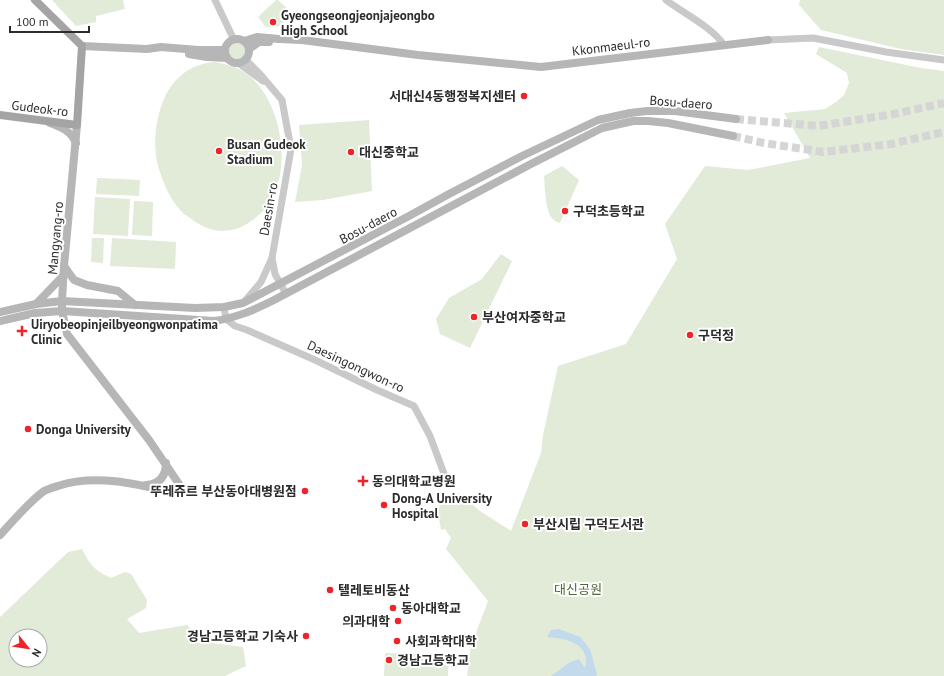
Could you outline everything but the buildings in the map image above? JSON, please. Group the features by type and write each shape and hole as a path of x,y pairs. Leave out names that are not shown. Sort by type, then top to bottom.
{"main road":[{"path":"35,0 82,46 146,49 162,47 226,54"},
{"name":"Kkonmaeul-ro","path":"234,40 244,41 257,37 302,40 418,55 541,67 768,40"},
{"name":"Kkonmaeul-ro","path":"249,49 259,42 272,42 279,39"},
{"path":"234,40 230,42 226,54 230,61 242,61 249,53 249,49 244,41"},
{"name":"Mangyang-ro","path":"82,46 76,143 64,266 62,311 67,334 150,440 181,487 179,494 141,484"},
{"name":"Bosu-daero","path":"0,312 36,304 62,301 195,308 224,308 243,303 522,156 598,120 630,113 654,111 676,111 736,119"},
{"name":"Gudeok-ro","path":"0,115 77,125"},
{"path":"43,120 65,130 71,135 76,143"},
{"name":"Bosu-daero","path":"0,321 35,313 62,311 214,321 226,319 248,313 286,294 602,128 633,121 648,121 668,123 733,136"},
{"path":"64,266 74,280 87,286 118,291 135,305"},
{"path":"36,304 64,276"},
{"name":"Mangyang-ro","path":"0,534 45,490 67,483 89,481 151,485 159,481 164,475 166,464"}],"street":[{"path":"215,0 234,40"},
{"path":"666,0 697,20 720,40 724,46"},
{"name":"Kkonmaeul-ro","path":"768,40 813,38 886,52 944,60"},
{"name":"Daesin-ro","path":"242,61 244,68 267,83 282,100 291,149 272,258 275,274 286,294"},
{"path":"243,303 261,282 272,258"},
{"path":"224,308 226,319"},
{"name":"Daesingongwon-ro","path":"226,319 235,326 308,357 414,406 430,436 446,479"}],"green space":[{"path":"52,0 123,0 125,9 96,16 96,22 76,26"},
{"path":"276,0 278,0 293,14 279,26 266,27 258,17"},
{"path":"800,0 944,0 944,55 901,49 821,30 799,5"},
{"path":"237,43 244,48 245,51 240,58 237,59 230,54 229,51 234,44"},
{"name":"대신공원","path":"819,47 921,68 944,71 944,676 467,676 471,646 488,601 446,549 451,538 445,529 441,530 438,513 440,504 459,493 480,511 511,531 541,453 543,435 558,366 626,344 677,259 665,224 705,166 748,170 810,158 784,113 825,109 844,95 849,83 847,73 816,54"},
{"name":"Busan Gudeok Stadium","path":"215,62 244,72 257,84 268,99 276,118 282,158 279,178 274,195 264,210 248,223 239,228 222,231 213,230 203,226 179,209 171,198 162,179 156,158 158,119 162,104 170,87 182,74 189,70 206,63"},
{"path":"369,120 372,191 323,200 295,202 302,165 299,125"},
{"path":"562,166 579,180 560,223 556,222 551,217 549,212 546,200 544,176"},
{"path":"97,178 140,180 139,196 96,194"},
{"path":"95,197 130,199 128,236 93,234"},
{"path":"134,201 153,202 152,236 132,235"},
{"path":"92,238 104,238 103,263 91,262"},
{"path":"112,238 176,242 175,269 110,266"},
{"path":"501,254 512,261 470,348 440,334 436,319 449,298 482,279"},
{"path":"82,549 93,566 111,578 125,572 131,574 147,600 146,608 127,619 139,633 187,625 204,642 243,647 246,666 225,676 0,676 0,617 68,552"},
{"path":"385,653 449,655 448,676 384,676"}],"water":[{"path":"559,629 580,637 590,649 597,674 596,676 551,676 570,662 579,659 585,668 586,666 584,652 576,644 559,638 547,637 551,630"}],"tunnel":[{"path":"736,119 818,126 894,114 944,103"},
{"path":"733,136 764,143 823,152 891,144 944,132"}],"place":[{"name":"Gyeongseongjeonjajeongbo High School","path":"273,22"},
{"name":"서대신4동행정복지센터","path":"524,96"},
{"name":"Busan Gudeok Stadium","path":"219,151"},
{"name":"대신중학교","path":"351,152"},
{"name":"구덕초등학교","path":"565,211"},
{"name":"부산여자중학교","path":"474,317"},
{"name":"Uiryobeopinjeilbyeongwonpatima Clinic","path":"22,331"},
{"name":"구덕정","path":"690,335"},
{"name":"Donga University","path":"28,429"},
{"name":"동의대학교병원","path":"363,481"},
{"name":"뚜레쥬르 부산동아대병원점","path":"305,491"},
{"name":"Dong-A University Hospital","path":"384,505"},
{"name":"부산시립 구덕도서관","path":"525,524"},
{"name":"텔레토비동산","path":"330,590"},
{"name":"동아대학교","path":"393,608"},
{"name":"의과대학","path":"398,621"},
{"name":"경남고등학교 기숙사","path":"306,636"},
{"name":"사회과학대학","path":"397,641"},
{"name":"경남고등학교","path":"389,660"}]}
